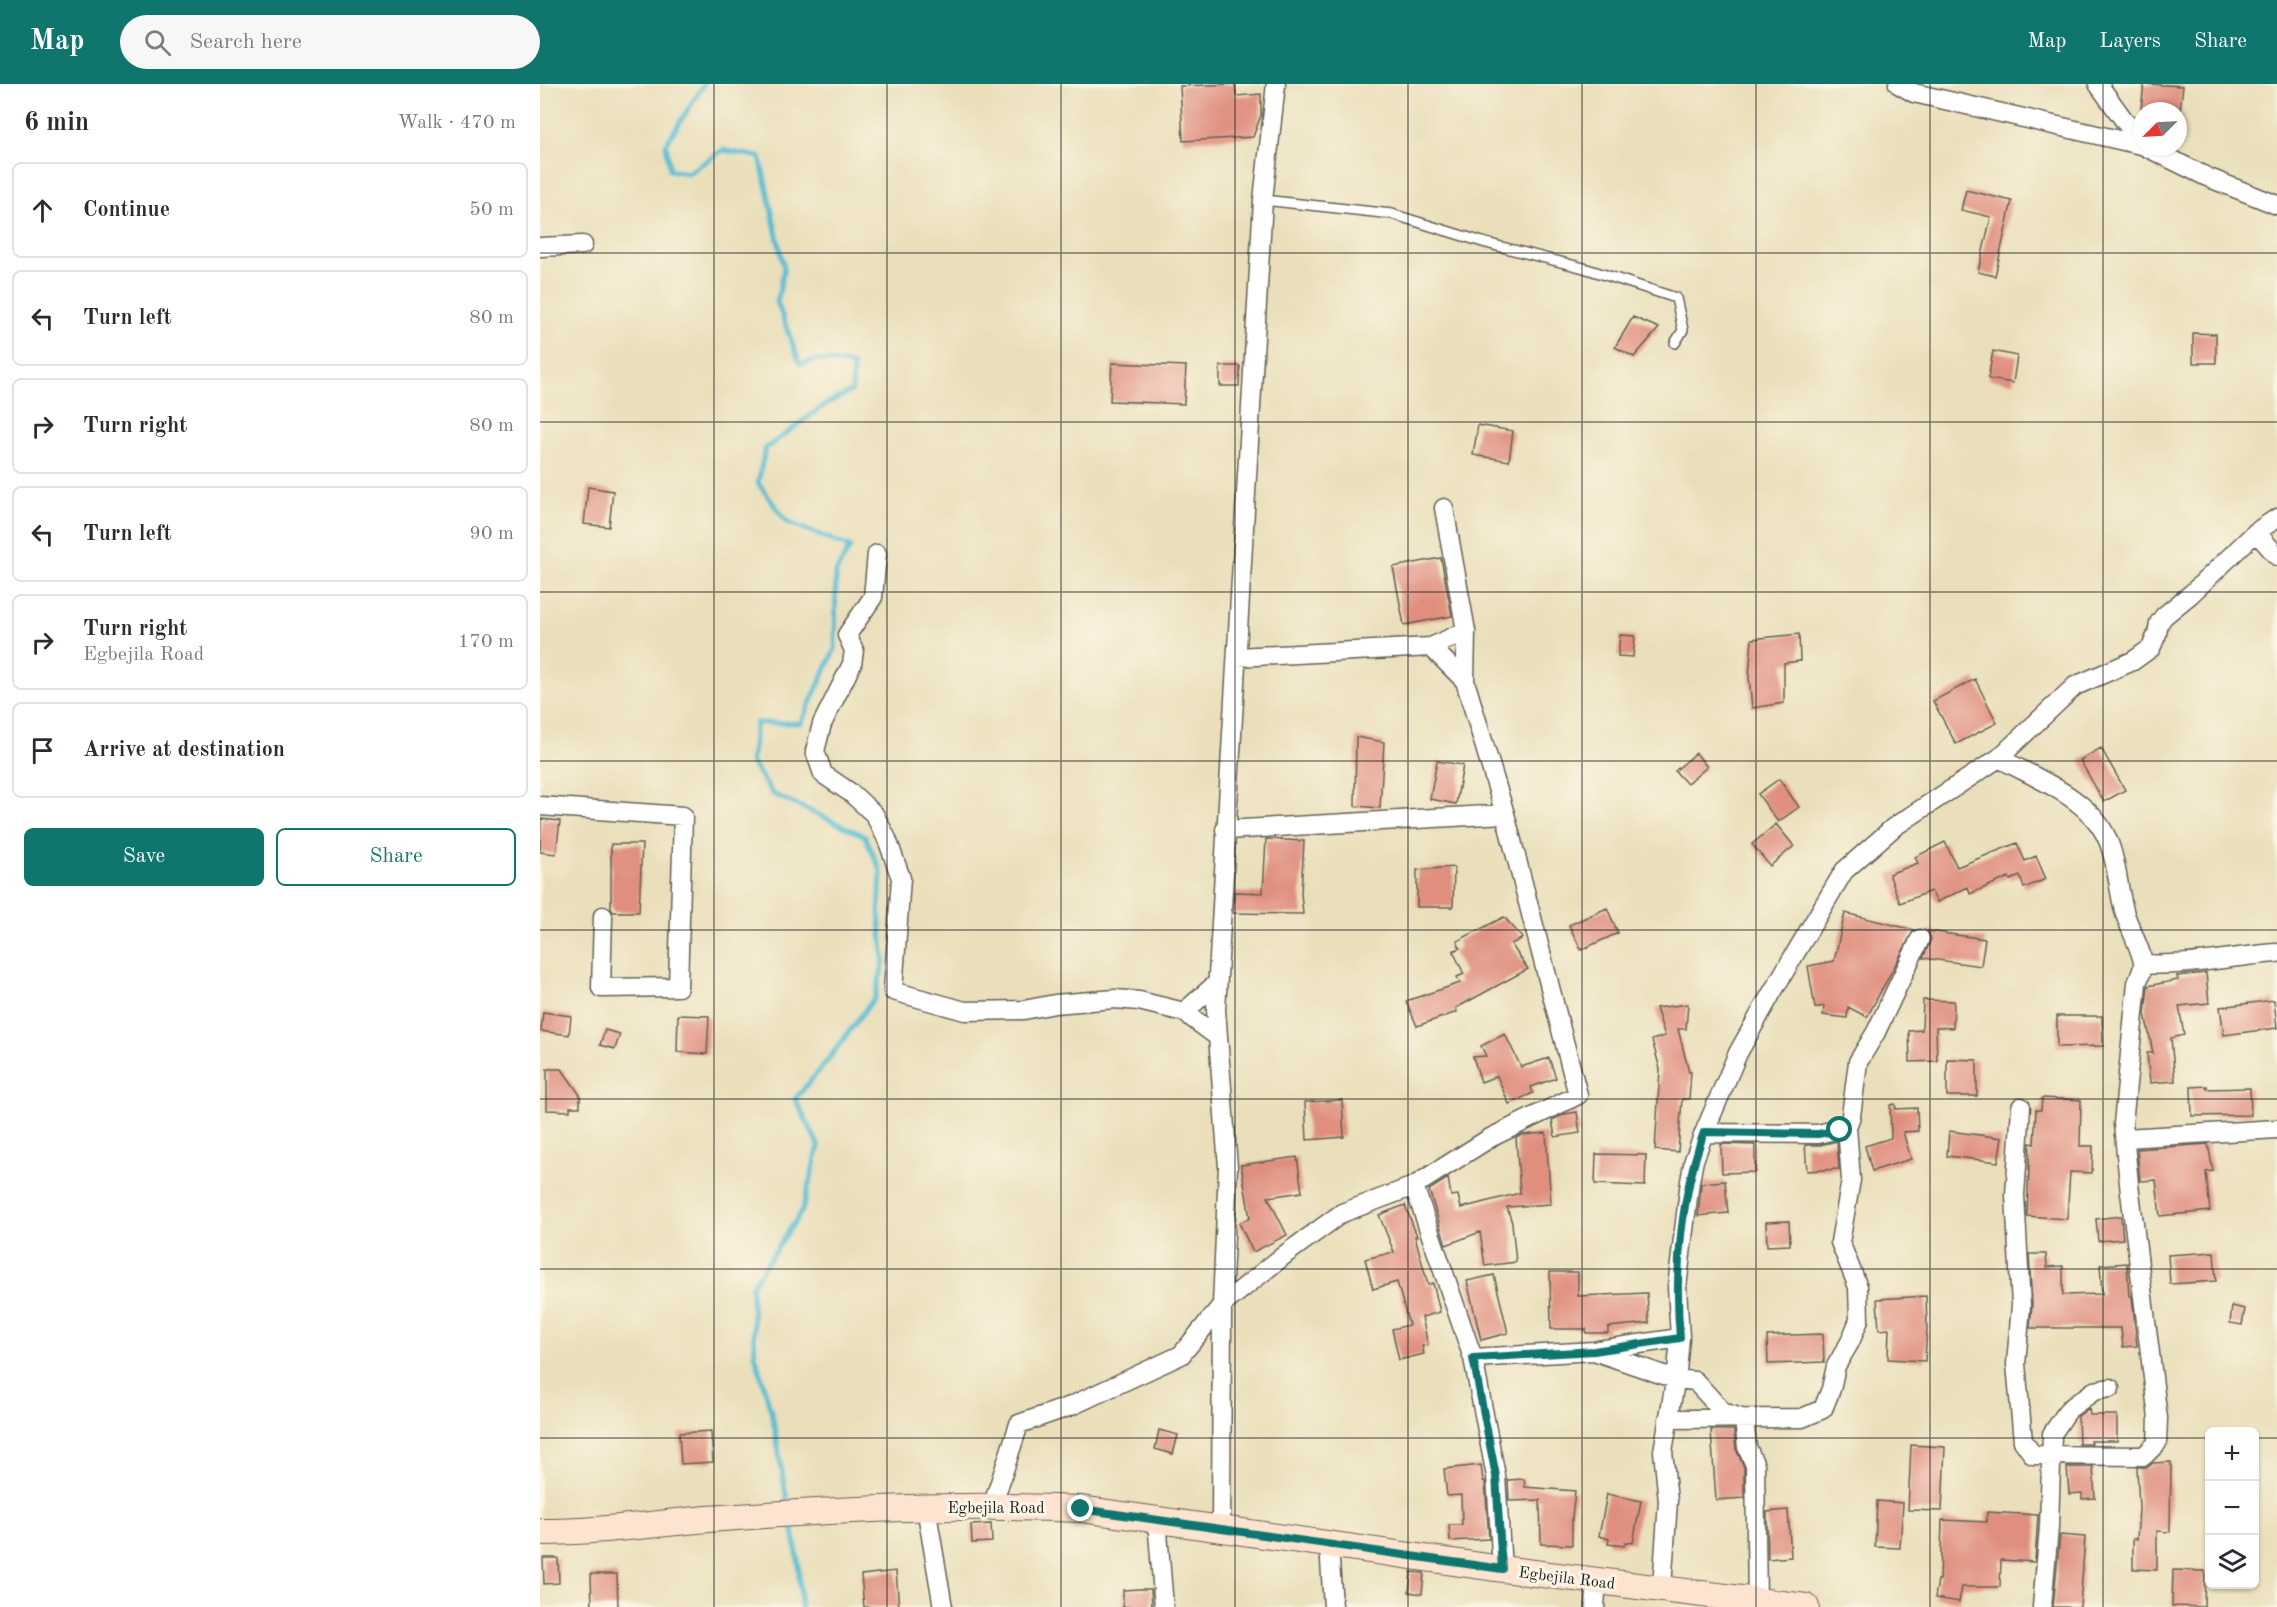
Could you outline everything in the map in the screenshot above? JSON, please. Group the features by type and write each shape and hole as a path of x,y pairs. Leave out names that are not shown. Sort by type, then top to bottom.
{"street":[{"path":"1221,1530 1222,1305 1228,1167 1216,1010 1263,200 1276,84"},
{"path":"1898,84 1914,93 2133,143"},
{"path":"2098,84 2133,133"},
{"path":"2164,156 2207,177 2277,205"},
{"path":"540,247 583,245"},
{"path":"992,1507 1019,1424 1071,1406 1181,1355 1222,1305 1342,1213 1414,1186 1490,1138 1578,1095 1505,814 1466,681 1466,631 1444,508"},
{"path":"1662,1588 1668,1501 1664,1450 1676,1379 1680,1338 1677,1301 1685,1211 1694,1160 1738,1053 1844,871 1894,827 1999,758 2075,686 2133,661 2151,648 2159,623 2164,616 2183,602 2256,532 2277,518"},
{"path":"2256,532 2277,556"},
{"path":"877,554 873,597 847,635 854,650 852,664 822,724 815,751 823,774 851,793 874,814 887,838 901,878 893,991 965,1011 1024,1010 1055,1004 1115,999 1139,1001 1185,1012 1218,1037"},
{"path":"1237,657 1431,647 1466,631"},
{"path":"1431,647 1466,681"},
{"path":"1999,758 2070,797 2082,806 2102,828 2114,857 2124,912 2143,964 2137,983 2127,1100 2124,1111 2128,1184 2158,1418 2157,1443 2144,1456 2033,1455 2023,1441 2016,1364 2021,1306 2015,1195 2021,1107"},
{"path":"540,807 683,816 678,987 601,988 603,916"},
{"path":"1225,830 1505,814"},
{"path":"1668,1419 1802,1418 1823,1409 1831,1389 1836,1366 1859,1320 1857,1287 1840,1242 1851,1180 1846,1127 1852,1107 1857,1062 1876,1032 1920,939"},
{"path":"2143,964 2170,966 2277,953"},
{"path":"1185,1012 1217,984"},
{"path":"1704,1132 1818,1134 1846,1127"},
{"path":"2125,1138 2277,1129"},
{"path":"1414,1186 1473,1358 1496,1476 1502,1569"},
{"path":"1473,1358 1594,1351 1680,1338"},
{"path":"1594,1351 1676,1379 1695,1381 1723,1412 1744,1419"},
{"path":"2042,1607 2049,1527 2052,1434 2069,1409 2094,1390 2110,1388"},
{"path":"1744,1419 1747,1447 1755,1465 1757,1601"},
{"path":"926,1507 943,1607"},
{"name":"Egbejila Road","path":"540,1532 585,1532 708,1519 926,1507 1081,1509 1502,1569 1806,1607"},
{"path":"1157,1520 1164,1607"},
{"path":"1329,1545 1333,1607"},
{"path":"1595,1607 1597,1580"}],"lane":[{"path":"1263,200 1392,214 1486,243 1584,268 1676,298 1683,330 1675,343"}],"building":[{"path":"1235,84 1236,96 1261,94 1261,115 1253,137 1183,141 1180,86"},
{"path":"2144,84 2183,86 2181,102 2142,102"},
{"path":"1966,190 2012,201 1995,276 1978,272 1991,217 1961,210"},
{"path":"1633,317 1659,328 1634,357 1615,347"},
{"path":"2193,333 2216,334 2216,363 2193,363"},
{"path":"1993,351 2017,356 2013,383 1988,379"},
{"path":"1112,363 1186,366 1184,404 1110,401"},
{"path":"1220,366 1240,366 1239,386 1220,386"},
{"path":"1478,425 1513,431 1509,461 1473,455"},
{"path":"588,487 613,491 609,527 584,524"},
{"path":"1441,558 1452,616 1404,625 1393,567"},
{"path":"1799,634 1800,661 1784,663 1784,703 1752,708 1749,676 1752,639"},
{"path":"1620,635 1635,636 1633,657 1618,656"},
{"path":"1975,679 1997,723 1956,744 1933,701"},
{"path":"1356,737 1384,742 1380,808 1355,806"},
{"path":"2101,748 2125,790 2104,802 2080,760"},
{"path":"1696,753 1707,767 1687,784 1675,771"},
{"path":"1437,761 1463,765 1456,804 1430,799"},
{"path":"1779,779 1799,807 1778,822 1758,794"},
{"path":"541,819 560,821 556,854 540,852"},
{"path":"1776,824 1794,846 1770,866 1752,844"},
{"path":"1266,839 1304,841 1301,893 1303,914 1233,913 1234,892 1263,893"},
{"path":"1945,842 1957,867 2017,843 2025,861 2036,856 2046,879 2024,888 2020,876 2010,880 2009,877 1970,894 1968,887 1937,902 1931,891 1900,903 1889,874 1918,863 1915,857"},
{"path":"611,844 642,844 639,912 613,912 611,908"},
{"path":"1454,867 1453,907 1417,907 1417,870"},
{"path":"1607,908 1618,933 1581,950 1569,925"},
{"path":"1845,913 1914,930 1867,1017 1848,1007 1847,1018 1823,1015 1824,1006 1815,1008 1808,966 1834,961"},
{"path":"1504,917 1523,938 1511,944 1528,969 1456,1008 1457,1012 1417,1026 1406,1001 1460,983 1457,977 1464,974 1453,951 1460,948 1457,941"},
{"path":"1928,931 1985,939 1981,966 1923,958 1931,939"},
{"path":"2206,973 2209,1003 2179,1006 2184,1035 2171,1038 2175,1081 2150,1083 2147,1053 2153,1053 2145,1014 2148,986 2178,980 2177,976"},
{"path":"1923,1000 1954,1001 1953,1028 1936,1027 1937,1061 1910,1062 1909,1031 1922,1030"},
{"path":"2274,1000 2277,1028 2224,1035 2220,1007"},
{"path":"1688,1004 1686,1029 1678,1029 1689,1072 1691,1072 1689,1099 1682,1099 1678,1152 1655,1150 1660,1069 1652,1040 1665,1036 1656,1008"},
{"path":"543,1012 571,1016 569,1035 541,1031"},
{"path":"678,1015 709,1016 707,1054 677,1052"},
{"path":"2057,1016 2102,1016 2103,1046 2057,1047"},
{"path":"605,1030 620,1034 615,1049 600,1045"},
{"path":"1505,1034 1521,1067 1549,1058 1556,1078 1531,1087 1533,1093 1509,1104 1497,1076 1481,1082 1473,1057 1486,1056 1481,1046"},
{"path":"1947,1059 1977,1060 1977,1096 1947,1096"},
{"path":"547,1069 562,1069 580,1095 580,1107 570,1107 570,1111 547,1110"},
{"path":"2207,1086 2207,1089 2250,1088 2251,1115 2192,1116 2191,1087"},
{"path":"2042,1098 2081,1100 2080,1146 2093,1146 2092,1173 2070,1172 2067,1219 2027,1216 2030,1143 2034,1144 2036,1110 2041,1110"},
{"path":"1342,1100 1344,1137 1307,1140 1305,1102"},
{"path":"1895,1104 1896,1109 1917,1108 1918,1131 1903,1132 1911,1159 1872,1171 1865,1146 1891,1138 1890,1105"},
{"path":"1577,1112 1580,1133 1555,1137 1552,1120"},
{"path":"1949,1131 2002,1138 1998,1162 1947,1156"},
{"path":"1546,1133 1551,1204 1507,1207 1512,1223 1516,1262 1485,1266 1480,1232 1446,1245 1429,1190 1448,1178 1451,1196 1458,1195 1461,1208 1520,1193 1516,1138 1522,1135"},
{"path":"1837,1141 1839,1169 1807,1171 1805,1145 1820,1145"},
{"path":"1721,1144 1755,1145 1755,1172 1722,1173"},
{"path":"2208,1144 2213,1171 2206,1172 2210,1211 2160,1216 2156,1180 2140,1181 2137,1149"},
{"path":"1596,1154 1646,1155 1645,1186 1595,1184"},
{"path":"1297,1157 1302,1192 1268,1197 1287,1235 1253,1252 1239,1223 1250,1218 1241,1165"},
{"path":"1725,1181 1728,1213 1698,1216 1701,1183"},
{"path":"1405,1205 1417,1236 1415,1236 1428,1285 1433,1283 1440,1312 1422,1317 1428,1345 1422,1346 1424,1354 1399,1360 1392,1329 1409,1325 1397,1282 1373,1289 1365,1259 1394,1252 1379,1215"},
{"path":"2121,1216 2123,1239 2098,1241 2096,1219"},
{"path":"1789,1221 1790,1245 1767,1246 1766,1222"},
{"path":"2214,1252 2216,1281 2170,1284 2168,1255"},
{"path":"2029,1254 2046,1254 2047,1267 2063,1266 2063,1295 2102,1294 2100,1265 2127,1263 2129,1296 2132,1296 2137,1346 2123,1347 2121,1328 2030,1328 2032,1305"},
{"path":"1550,1272 1578,1272 1578,1296 1647,1293 1649,1323 1608,1327 1608,1333 1586,1333 1586,1329 1551,1329"},
{"path":"1494,1275 1508,1333 1481,1340 1467,1281"},
{"path":"1926,1296 1925,1361 1888,1359 1889,1329 1879,1330 1877,1299"},
{"path":"2232,1306 2245,1309 2242,1325 2230,1323"},
{"path":"1823,1334 1824,1362 1768,1364 1767,1336"},
{"path":"2089,1408 2090,1415 2117,1415 2117,1441 2091,1441 2092,1444 2079,1444 2078,1416"},
{"path":"1159,1430 1178,1435 1173,1454 1155,1449"},
{"path":"1711,1430 1734,1430 1736,1449 1744,1467 1744,1498 1716,1500"},
{"path":"711,1431 713,1462 681,1464 679,1433"},
{"path":"1911,1445 1945,1447 1942,1511 1908,1510"},
{"path":"2171,1462 2170,1532 2157,1531 2157,1570 2133,1569 2133,1539 2137,1539 2139,1508 2137,1467"},
{"path":"1481,1465 1483,1481 1485,1481 1489,1539 1450,1541 1449,1525 1462,1525 1461,1495 1447,1496 1444,1469"},
{"path":"2067,1467 2093,1467 2095,1498 2082,1499 2082,1493 2069,1494"},
{"path":"1524,1479 1525,1487 1575,1491 1572,1545 1541,1544 1540,1500 1509,1501 1508,1480"},
{"path":"1607,1494 1641,1501 1633,1543 1625,1542 1624,1546 1608,1544 1609,1539 1599,1536"},
{"path":"1877,1501 1903,1503 1900,1548 1875,1547"},
{"path":"1788,1510 1791,1557 1768,1559 1767,1512"},
{"path":"1987,1512 2038,1515 2035,1562 2001,1560 2000,1587 1962,1587 1959,1602 1935,1598 1938,1580 1940,1580 1942,1520 1987,1522"},
{"path":"991,1524 992,1542 972,1543 971,1525"},
{"path":"2060,1535 2085,1537 2080,1607 2053,1607"},
{"path":"543,1558 558,1558 559,1583 544,1584"},
{"path":"2173,1570 2205,1571 2204,1607 2172,1606"},
{"path":"896,1571 899,1607 864,1607 861,1575"},
{"path":"1411,1572 1424,1573 1422,1594 1409,1592"},
{"path":"591,1574 617,1574 618,1607 592,1607"},
{"path":"1151,1589 1152,1607 1123,1607 1123,1590"}],"waterway":[{"path":"704,84 666,144 670,170 688,173 723,150 760,157 784,268 777,302 800,364 819,360 853,364 852,391 826,404 765,449 758,483 787,522 850,547 836,572 835,649 801,723 756,723 751,762 773,794 865,836 881,872 879,913 884,961 875,997 824,1065 795,1099 819,1146 802,1211 751,1287 755,1354 773,1419 787,1500"},
{"path":"793,1530 798,1560 801,1607"}],"route":[{"path":"1081,1509 1502,1569 1496,1476 1473,1358 1594,1351 1680,1338 1677,1287 1685,1211 1694,1160 1704,1132 1818,1134 1840,1130"}]}
